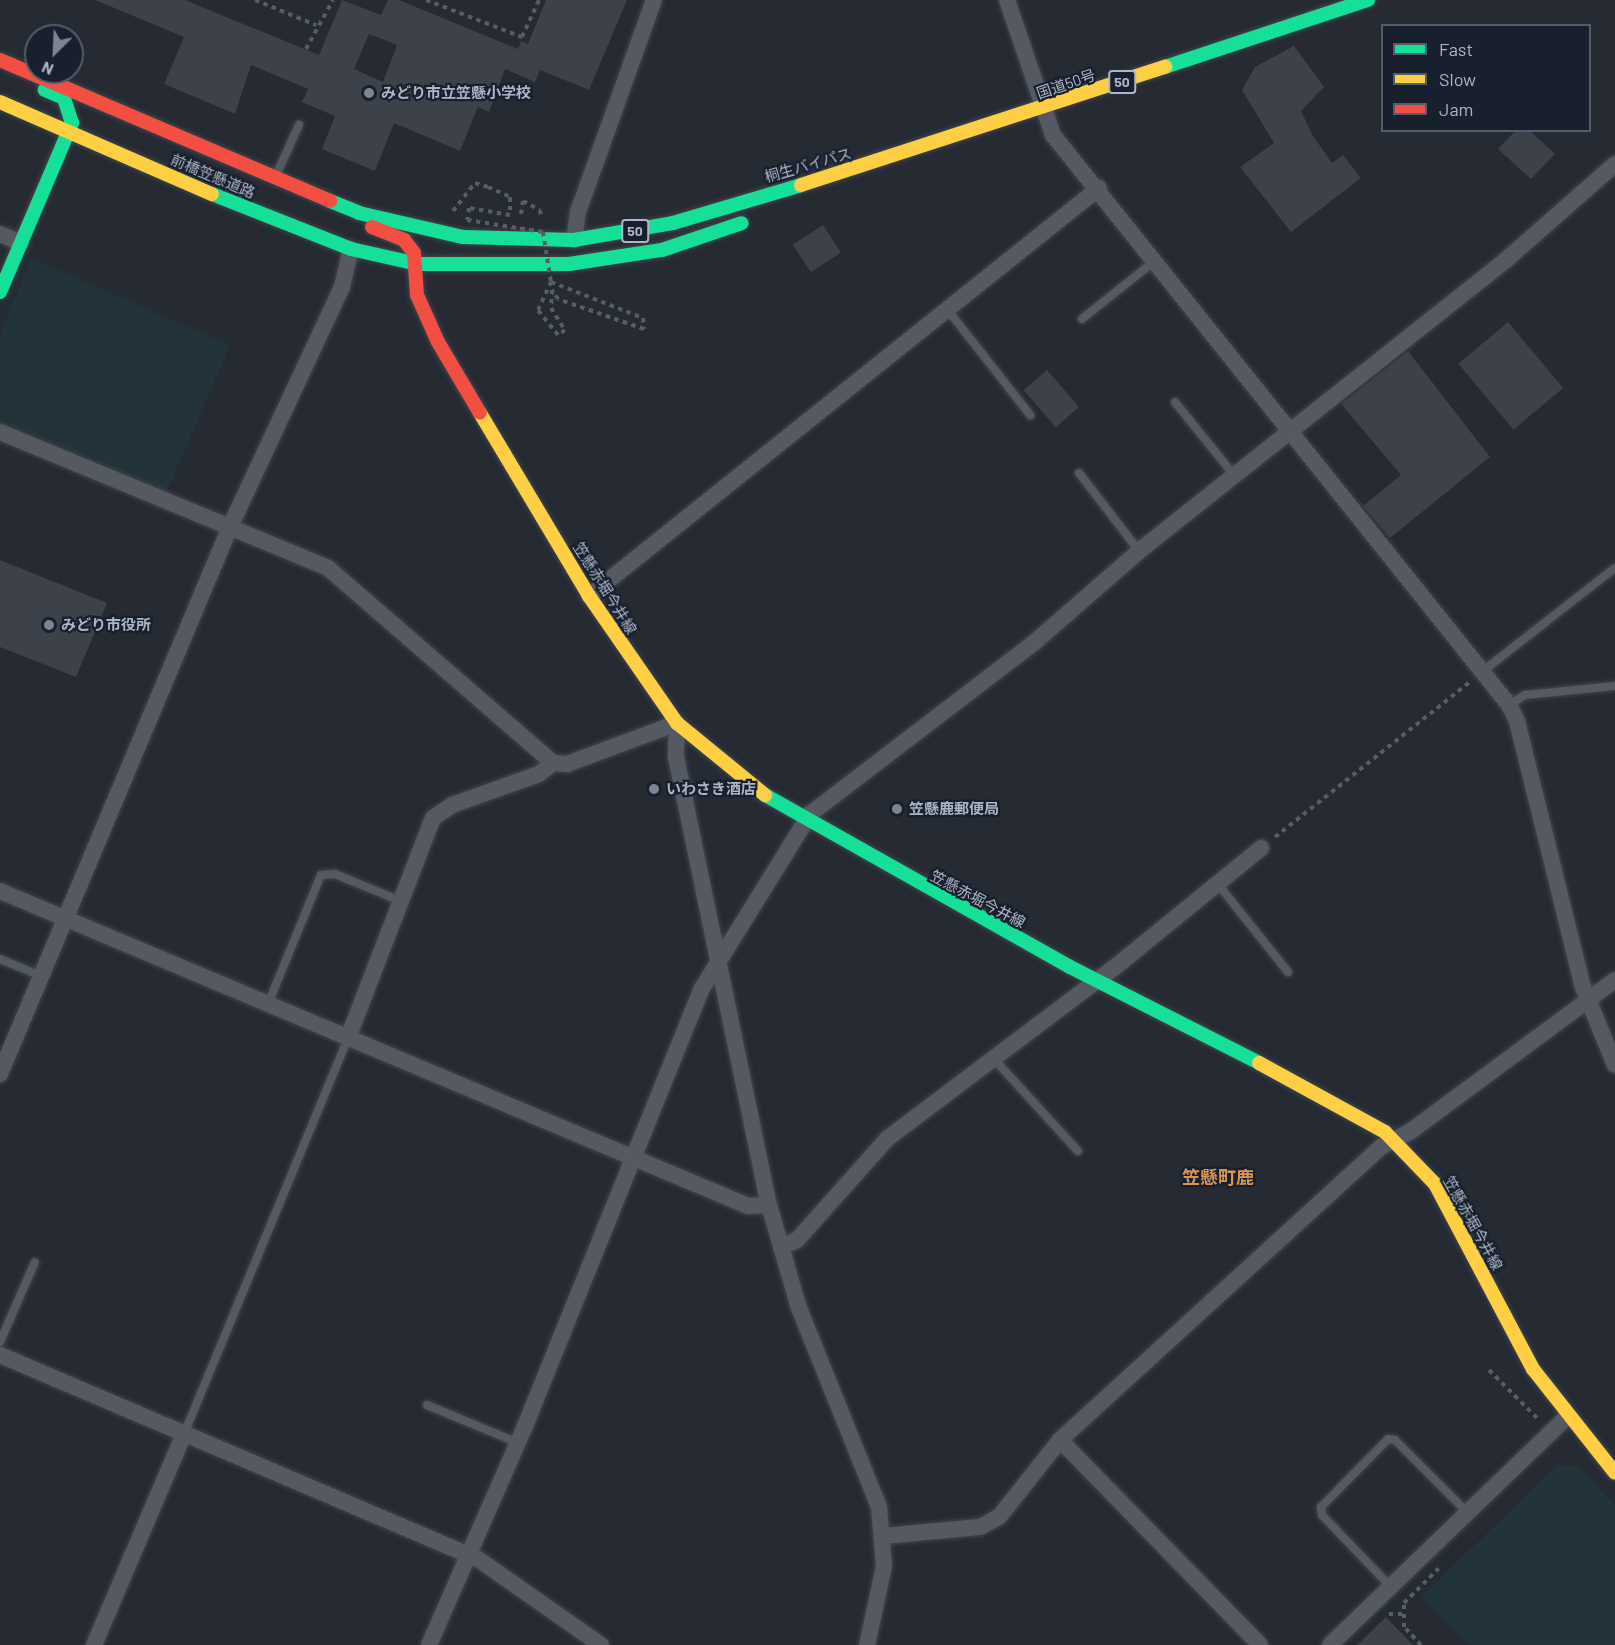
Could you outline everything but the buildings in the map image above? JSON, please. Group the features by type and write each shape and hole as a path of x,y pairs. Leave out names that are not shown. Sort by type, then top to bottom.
{"main road":[{"name":"国道50号","path":"876,163 1368,0"},
{"name":"前橋笠懸道路","path":"0,60 274,180 386,221"},
{"path":"0,70 64,98 73,116 69,131 0,292"},
{"name":"前橋笠懸道路","path":"0,102 351,249 418,264"},
{"path":"149,124 181,148 315,208 393,234 410,246 418,264 436,246 463,237"},
{"name":"桐生バイパス","path":"386,221 463,237 574,240 673,223 876,163"},
{"name":"桐生バイパス","path":"782,207 876,163"},
{"name":"50","path":"418,264 569,264 662,250 752,219"},
{"name":"笠懸赤堀今井線","path":"418,264 417,295 438,342 589,596 677,723 739,778 805,820 1095,981 1348,1108 1395,1140 1421,1166 1449,1206 1518,1342 1567,1417 1615,1473"}],"street":[{"path":"574,240 578,212 654,0"},
{"path":"1007,0 1053,135 1099,188 1292,429 1509,705 1517,721 1587,1001 1615,1065"},
{"path":"429,1645 716,960 805,820 1036,641 1139,551 1507,259 1615,164"},
{"path":"589,596 1099,188"},
{"path":"0,234 21,243"},
{"path":"0,1074 230,527 342,287 351,249"},
{"path":"0,432 328,568 553,763 567,764 677,723 675,757 769,1205 809,1335 872,1484 884,1536 880,1592 867,1645"},
{"path":"348,1038 398,900 438,814 539,774 553,763"},
{"path":"781,1247 797,1240 888,1138 1095,981 1261,848"},
{"path":"0,891 748,1206 769,1205"},
{"path":"884,1536 986,1525 999,1517 1060,1440 1381,1147 1395,1140 1615,980"},
{"path":"0,1355 467,1554 602,1645"},
{"path":"1330,1645 1567,1417"},
{"path":"94,1645 183,1434"},
{"path":"1060,1440 1260,1645"}],"lane":[{"path":"274,180 298,125"},
{"path":"1082,319 1156,260"},
{"path":"947,309 1030,415"},
{"path":"1175,402 1234,475"},
{"path":"1079,473 1139,551"},
{"path":"1483,672 1615,568"},
{"path":"1509,705 1525,695 1615,686"},
{"path":"268,1004 321,875 335,874 398,900"},
{"path":"1217,883 1288,972"},
{"path":"0,959 40,976"},
{"path":"183,1434 348,1038"},
{"path":"993,1058 1078,1151"},
{"path":"0,1342 35,1262"},
{"path":"427,1405 516,1442"},
{"path":"1390,1586 1322,1515 1321,1507 1388,1439 1395,1440 1467,1513"}],"path":[{"path":"255,0 316,25"},
{"path":"306,49 316,25 333,0"},
{"path":"426,0 522,37 539,0"},
{"path":"448,219 475,183 510,197 510,215 469,208 467,220 543,231 551,282 538,310 558,335 565,330 555,318 552,290 558,299 642,331 645,320 551,282"},
{"path":"520,219 523,201 540,210 541,219"},
{"path":"1261,848 1483,672"},
{"path":"1489,1370 1544,1425"},
{"path":"1421,1645 1404,1627 1404,1603 1444,1563"}],"shaded area":[{"path":"31,258 230,345 167,491 0,420 0,335"},
{"path":"1557,1465 1580,1467 1615,1506 1615,1645 1470,1645 1421,1597"}],"traffic: fast":[{"path":"1165,67 1368,0"},
{"path":"0,292 72,123 64,98 45,90"},
{"path":"330,201 359,213 463,237 574,240 673,223 801,185"},
{"path":"212,194 351,249 418,264 569,264 662,250 742,223"},
{"path":"765,795 1070,967 1259,1063"}],"traffic: slow":[{"path":"801,185 1165,67"},
{"path":"0,102 212,194"},
{"path":"480,413 589,596 677,723 765,795"},
{"path":"1259,1063 1385,1132 1435,1184 1533,1369 1615,1473"}],"traffic: jam":[{"path":"0,60 330,201"},
{"path":"372,227 404,240 414,253 417,295 438,342 480,413"}],"place":[{"name":"みどり市立笠懸小学校","path":"369,93"},
{"name":"みどり市役所","path":"49,625"},
{"name":"いわさき酒店","path":"654,789"},
{"name":"笠懸鹿郵便局","path":"897,809"}],"district":[{"name":"笠懸町鹿","path":"1218,1177"}]}
